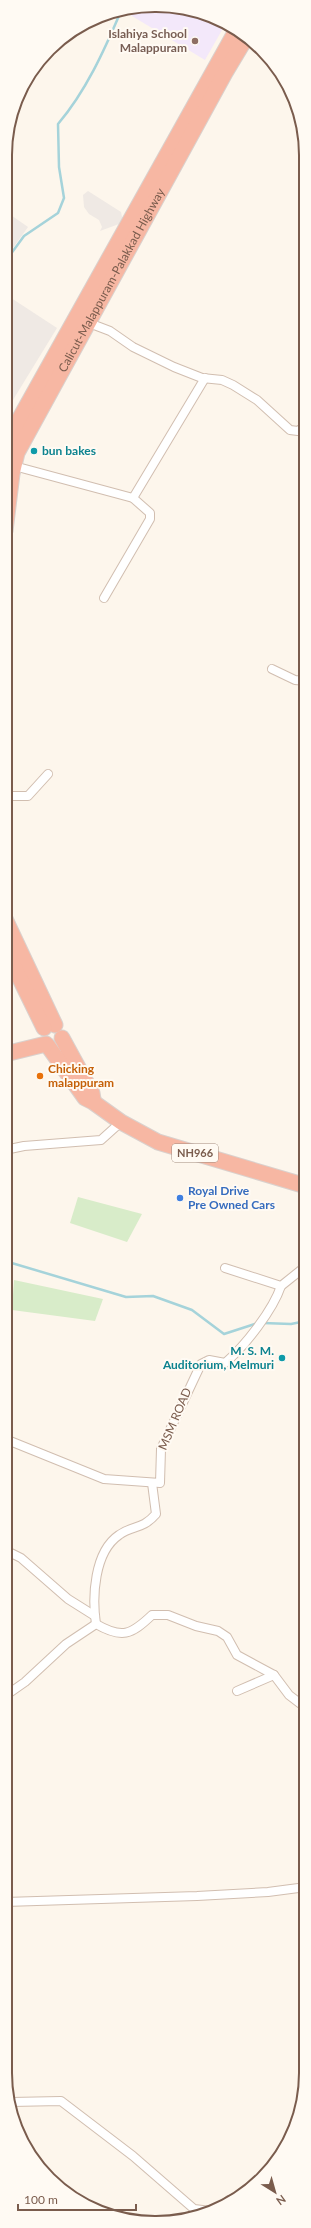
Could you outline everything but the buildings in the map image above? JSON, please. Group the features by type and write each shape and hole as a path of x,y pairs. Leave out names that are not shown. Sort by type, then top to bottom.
{"highway":[{"name":"Calicut-Malappuram-Palakkad Highway","path":"12,436 234,35"},
{"name":"Calicut-Malappuram-Palakkad Highway","path":"12,480 17,453 225,73 243,42"},
{"path":"12,938 47,1035"},
{"path":"12,962 47,1035"},
{"path":"12,1052 47,1035 62,1030 62,1038 92,1092 93,1102"},
{"name":"NH966","path":"47,1035 85,1098 121,1122 158,1142 299,1184"}],"street":[{"path":"89,323 110,331 133,347 174,367 205,378 222,380 257,400 290,430 299,430"},
{"path":"133,498 205,378"},
{"path":"14,466 133,498 150,513 150,519 104,598"},
{"path":"272,670 299,680"},
{"path":"12,796 28,796 48,774"},
{"path":"12,1149 24,1146 101,1140 121,1122"},
{"path":"225,1268 281,1286"},
{"name":"MSM ROAD","path":"152,1483 160,1484 161,1449 201,1364 209,1360 226,1362 237,1353 276,1301 281,1286 299,1272"},
{"path":"12,1442 104,1479 152,1483 156,1514 147,1524 119,1534 110,1544 101,1562 97,1579 94,1607 95,1620"},
{"path":"12,1554 21,1558 68,1599 111,1633 124,1634 139,1627 152,1615 168,1615 196,1626 218,1631 227,1638 237,1655 274,1675 290,1695 299,1702"},
{"path":"12,1691 25,1682 66,1644 95,1620"},
{"path":"237,1691 274,1675"},
{"path":"12,1902 198,1896 268,1892 299,1888"},
{"path":"15,2102 62,2101 133,2156 194,2209 198,2209"}],"shaded area":[{"name":"Islahiya School Malappuram","path":"146,12 174,13 193,17 223,29 205,60 130,15"},
{"path":"88,191 121,212 122,217 127,221 124,226 119,224 100,231 102,227 99,220 89,214 84,207 83,195"},
{"path":"12,216 28,227 12,249"},
{"path":"12,299 57,328 12,402"}],"green space":[{"path":"78,1197 142,1214 127,1242 70,1223"},
{"path":"14,1280 103,1299 95,1321 12,1310"}],"waterway":[{"path":"12,252 24,236 58,213 64,198 59,167 58,124 77,98 94,70 118,17"},
{"path":"12,1263 126,1297 153,1296 192,1310 224,1334 258,1323"},
{"path":"263,1323 291,1324 299,1322"}],"place":[{"name":"Islahiya School Malappuram","path":"195,41"},
{"name":"bun bakes","path":"34,451"},
{"name":"Chicking malappuram","path":"40,1076"},
{"name":"Royal Drive Pre Owned Cars","path":"180,1198"},
{"name":"M. S. M. Auditorium, Melmuri","path":"282,1358"}]}
